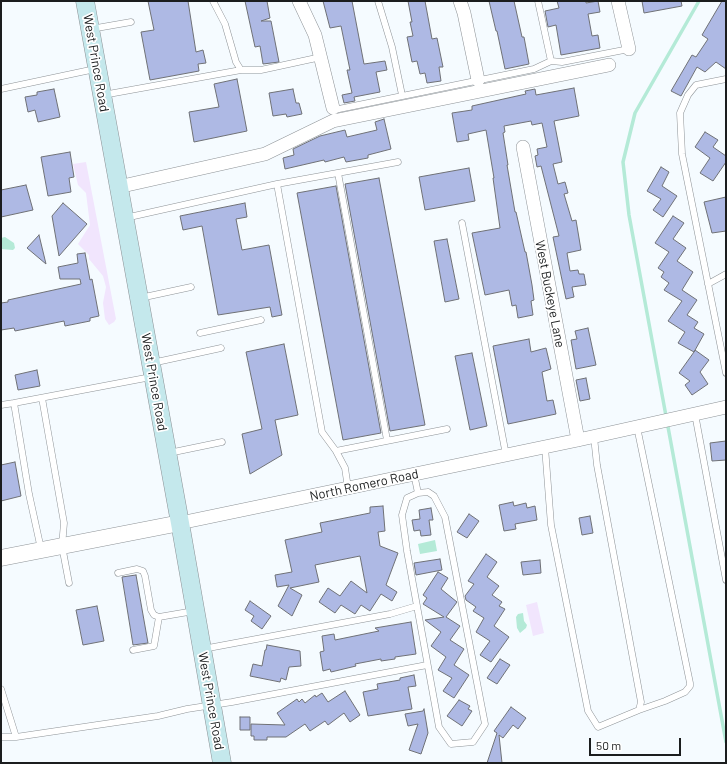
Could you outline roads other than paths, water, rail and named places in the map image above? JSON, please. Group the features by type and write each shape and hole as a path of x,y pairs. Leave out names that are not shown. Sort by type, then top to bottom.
{"main road":[{"name":"West Prince Road","path":"85,1 222,763"}],"street":[{"path":"300,1 315,35 333,108"},
{"path":"460,1 464,13 478,80"},
{"path":"618,1 629,50"},
{"path":"118,187 265,154 333,121 609,65"},
{"name":"West Buckeye Lane","path":"523,147 578,440"},
{"name":"North Romero Road","path":"1,558 180,523 594,437 726,407"}],"lane":[{"path":"213,1 225,24 236,62 241,70"},
{"path":"378,1 392,47 402,95"},
{"path":"538,1 550,61"},
{"path":"90,29 131,22"},
{"path":"333,108 334,110 402,95 534,70 550,61 562,62 629,50"},
{"path":"102,96 241,70 261,70 321,57"},
{"path":"1,89 97,69"},
{"path":"726,79 696,85 688,95 680,113 682,154 726,373"},
{"path":"124,218 277,184 398,162"},
{"path":"338,173 387,440"},
{"path":"277,184 322,432 336,450 345,468 348,488"},
{"path":"462,223 506,455"},
{"path":"708,284 726,274"},
{"path":"138,298 191,287"},
{"path":"200,333 261,320"},
{"path":"1,405 128,383 152,370 221,348"},
{"path":"42,398 64,523 62,546 69,583"},
{"path":"14,403 29,494 41,550"},
{"path":"690,415 698,427 726,580"},
{"path":"545,447 551,524 588,711 598,727 685,692 690,686 641,426"},
{"path":"336,450 446,428"},
{"path":"594,437 641,702 639,710"},
{"path":"167,453 222,442"},
{"path":"414,474 418,493"},
{"path":"428,492 434,496 445,517 485,724 473,742 451,744 439,727 406,551 402,515 407,498 418,493 428,492"},
{"path":"118,573 136,569 143,571 151,610 154,615 159,617 195,610"},
{"path":"202,649 390,614 417,606"},
{"path":"133,650 154,646 159,617"},
{"path":"1,737 16,737 158,716 187,709 427,665"},
{"path":"1,689 16,737"}],"waterway":[{"path":"699,1 635,113 623,162 629,215 726,742"}]}
